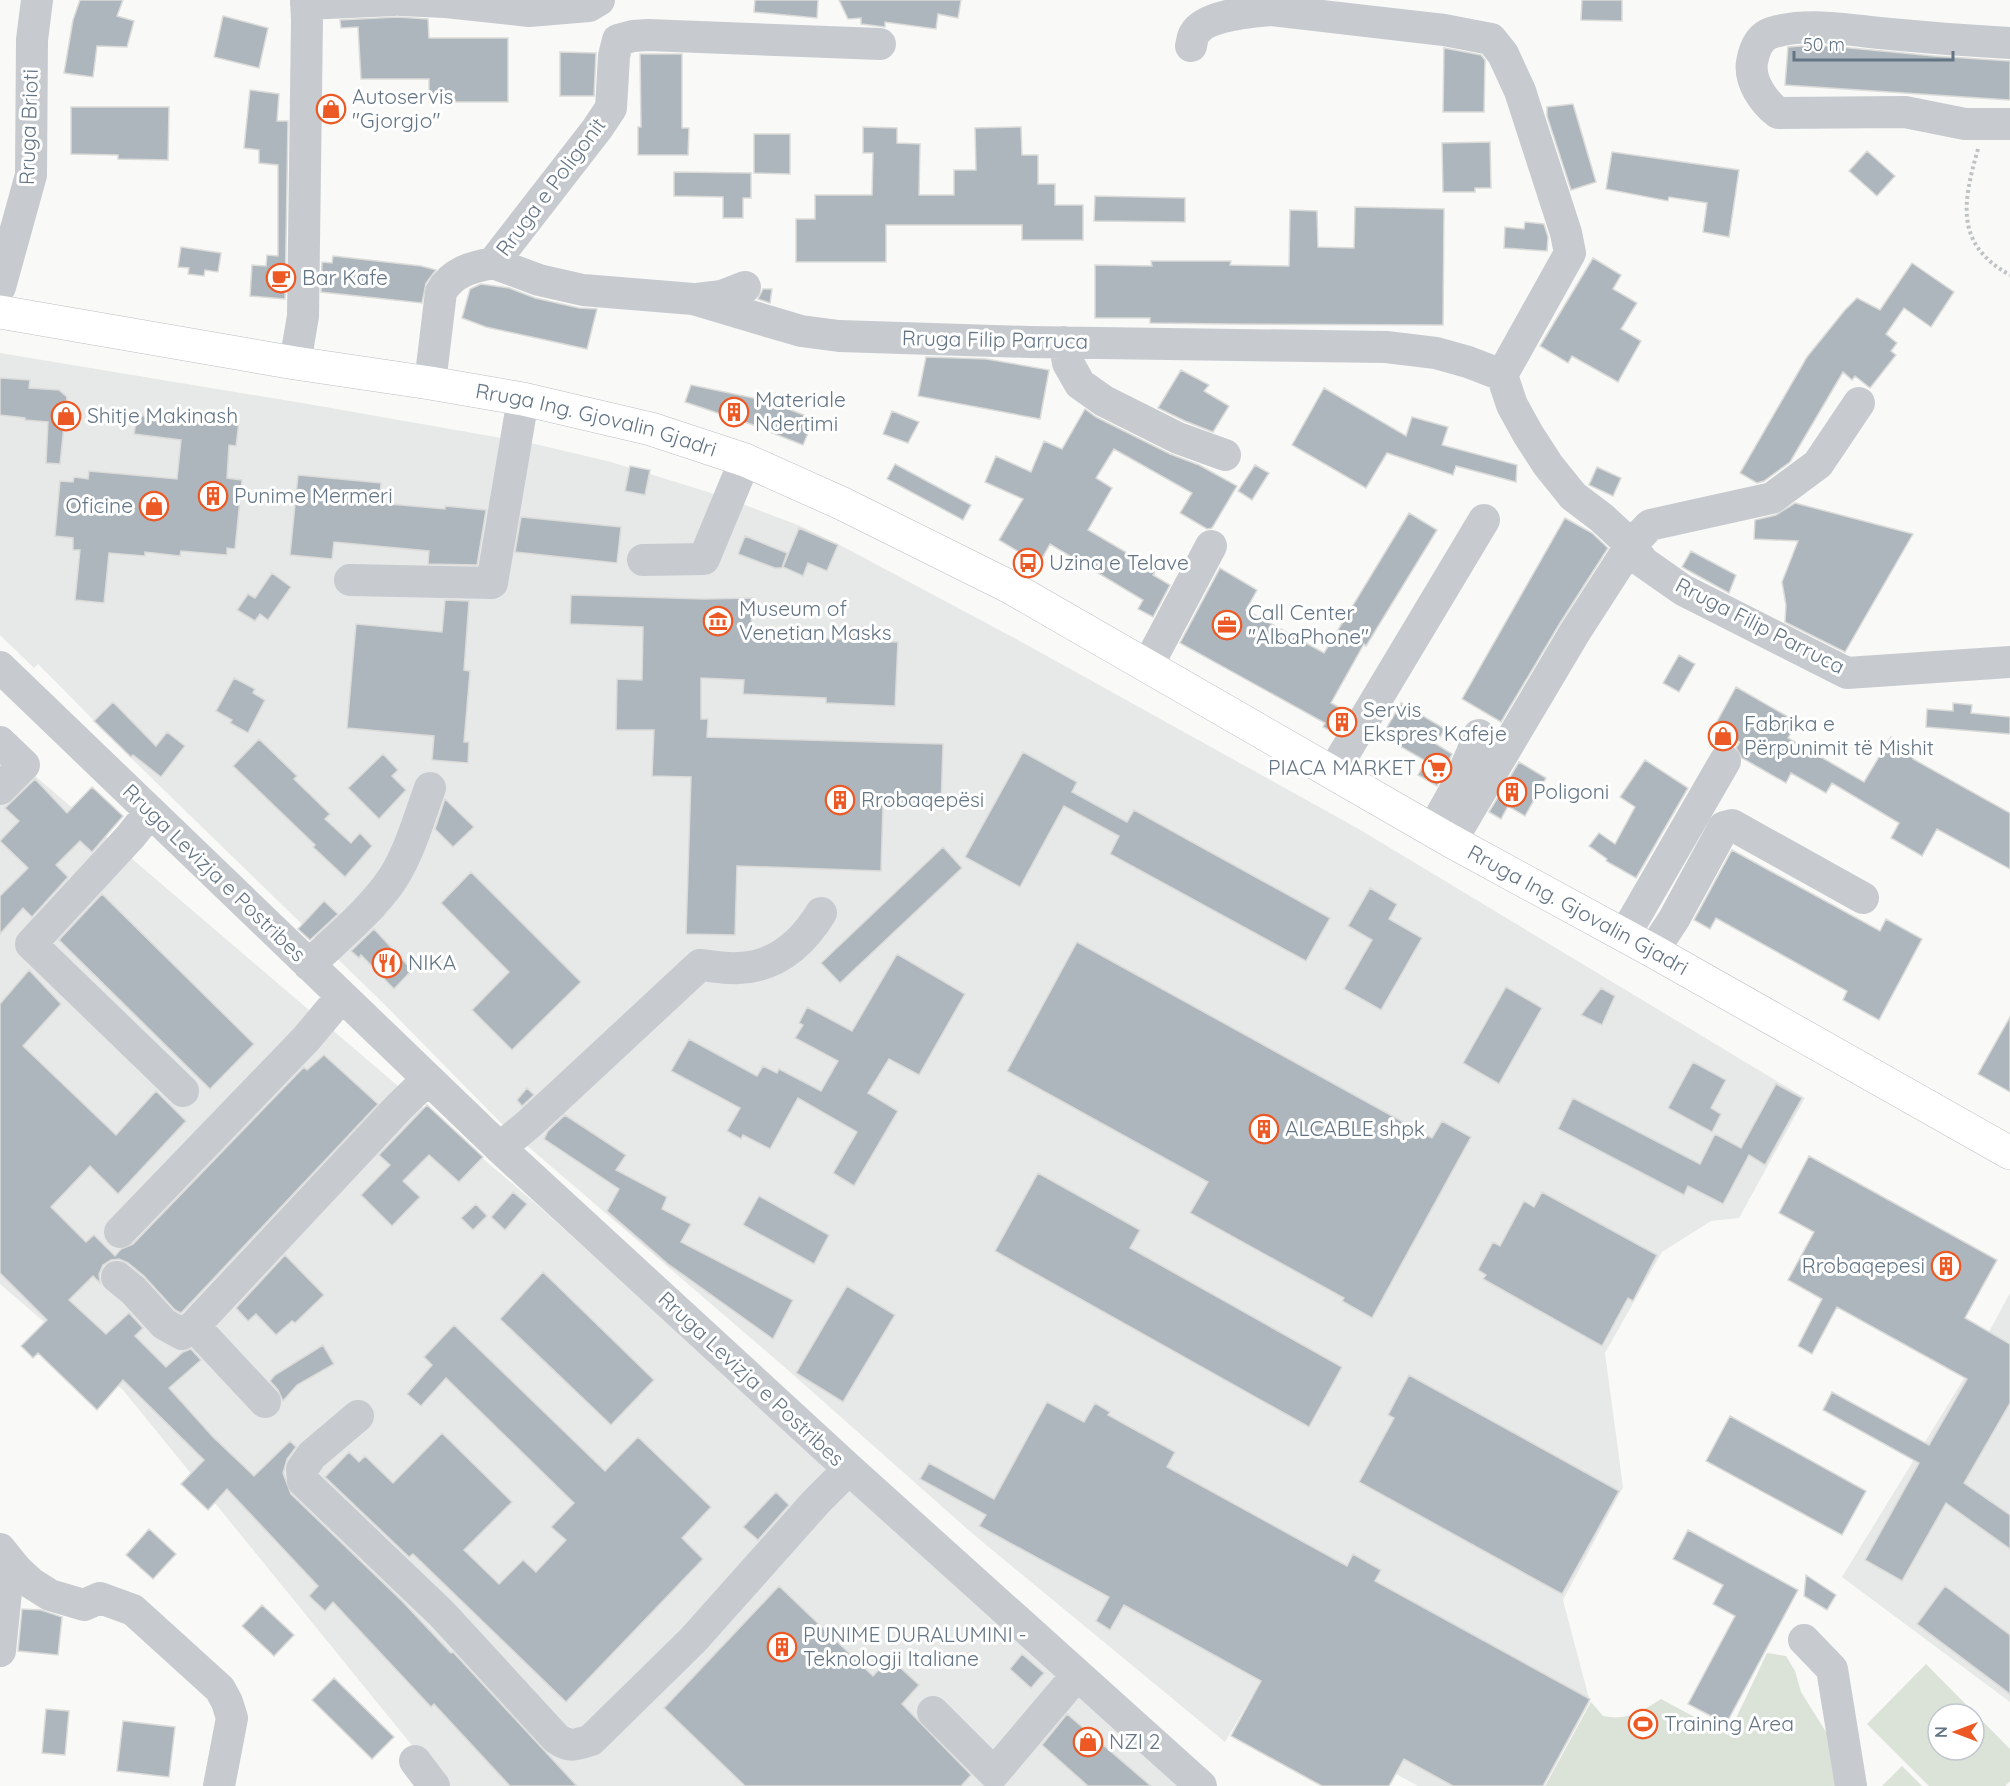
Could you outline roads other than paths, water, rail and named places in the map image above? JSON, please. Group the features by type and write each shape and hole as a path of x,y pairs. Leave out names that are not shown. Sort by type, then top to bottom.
{"main road":[{"name":"Rruga Ing. Gjovalin Gjadri","path":"1,308 295,363 523,399 651,429 745,460 842,503 1010,587 1441,835 1653,951 2010,1153"}],"street":[{"name":"Rruga Brioti","path":"1,308 32,175 32,52 37,0"},
{"path":"295,363 303,316 306,2 394,0"},
{"path":"400,0 446,2 529,11 588,6 599,0"},
{"path":"1191,46 1195,33 1204,25 1245,12 1270,10 1444,30 1491,39 1503,54 1520,91 1566,233 1570,253 1502,375"},
{"path":"1996,124 1956,122 1905,112 1778,113 1761,96 1754,81 1751,66 1755,48 1769,33 1810,27 1956,41 2010,43"},
{"name":"Rruga e Poligonit","path":"430,383 441,292 446,282 466,269 493,263 538,207 611,108 614,56 618,40 648,35 880,44"},
{"name":"Rruga Filip Parruca","path":"493,263 539,279 583,290 693,299 801,331 839,336 1386,347 1436,353 1502,375 1512,405 1528,434 1548,465 1573,496 1602,518 1631,545 1643,562 1683,590 1847,674 2010,662"},
{"path":"693,299 722,296 745,287"},
{"path":"1064,342 1068,363 1080,384 1104,401 1178,438 1225,455"},
{"path":"350,580 492,583 523,399"},
{"path":"1441,835 1631,545 1650,525 1772,498 1818,464 1858,403"},
{"path":"643,560 704,559 745,460"},
{"path":"1333,772 1484,520"},
{"path":"1148,665 1211,546"},
{"name":"Rruga Levizja e Postribes","path":"0,667 500,1148 849,1469 1201,1786"},
{"path":"1441,835 1444,810 1471,757 1479,735"},
{"path":"0,742 24,765 0,789"},
{"path":"1624,936 1725,761"},
{"path":"309,965 372,904 393,878 430,788"},
{"path":"150,812 32,944 183,1091"},
{"path":"1653,951 1674,920 1724,827 1732,825 1863,898"},
{"path":"500,1148 530,1123 700,965 738,968 766,965 790,950 812,927 821,913"},
{"path":"120,1232 299,1046 342,996"},
{"path":"117,1277 133,1290 164,1324 182,1334 194,1326 428,1079"},
{"path":"194,1326 265,1402"},
{"path":"358,1416 312,1455 302,1469 303,1480 442,1614 548,1729 565,1744 577,1744 591,1740 600,1732 693,1640 816,1502 849,1469"},
{"path":"0,1652 8,1582 8,1560"},
{"path":"8,1560 31,1583 50,1595 84,1605 100,1598 133,1610 220,1689 227,1702 231,1718 219,1786"},
{"path":"1804,1640 1832,1670 1851,1786"},
{"path":"933,1712 994,1773 1077,1675"},
{"path":"415,1761 434,1786"}],"place":[{"name":"Autoservis \"Gjorgjo\"","path":"331,109"},
{"name":"Bar Kafe","path":"281,278"},
{"name":"Materiale Ndertimi","path":"734,412"},
{"name":"Shitje Makinash","path":"66,416"},
{"name":"Punime Mermeri","path":"213,496"},
{"name":"Oficine","path":"154,506"},
{"name":"Uzina e Telave","path":"1028,563"},
{"name":"Museum of Venetian Masks","path":"718,621"},
{"name":"Call Center \"AlbaPhone\"","path":"1227,625"},
{"name":"Servis Ekspres Kafeje","path":"1342,722"},
{"name":"Fabrika e Përpunimit të Mishit","path":"1723,736"},
{"name":"PIACA MARKET","path":"1437,768"},
{"name":"Poligoni","path":"1512,792"},
{"name":"Rrobaqepësi","path":"840,800"},
{"name":"NIKA","path":"387,963"},
{"name":"ALCABLE shpk","path":"1264,1129"},
{"name":"Rrobaqepesi","path":"1946,1266"},
{"name":"PUNIME DURALUMINI - Teknologji Italiane","path":"782,1647"},
{"name":"Training Area","path":"1643,1724"},
{"name":"NZI 2","path":"1088,1742"}]}
